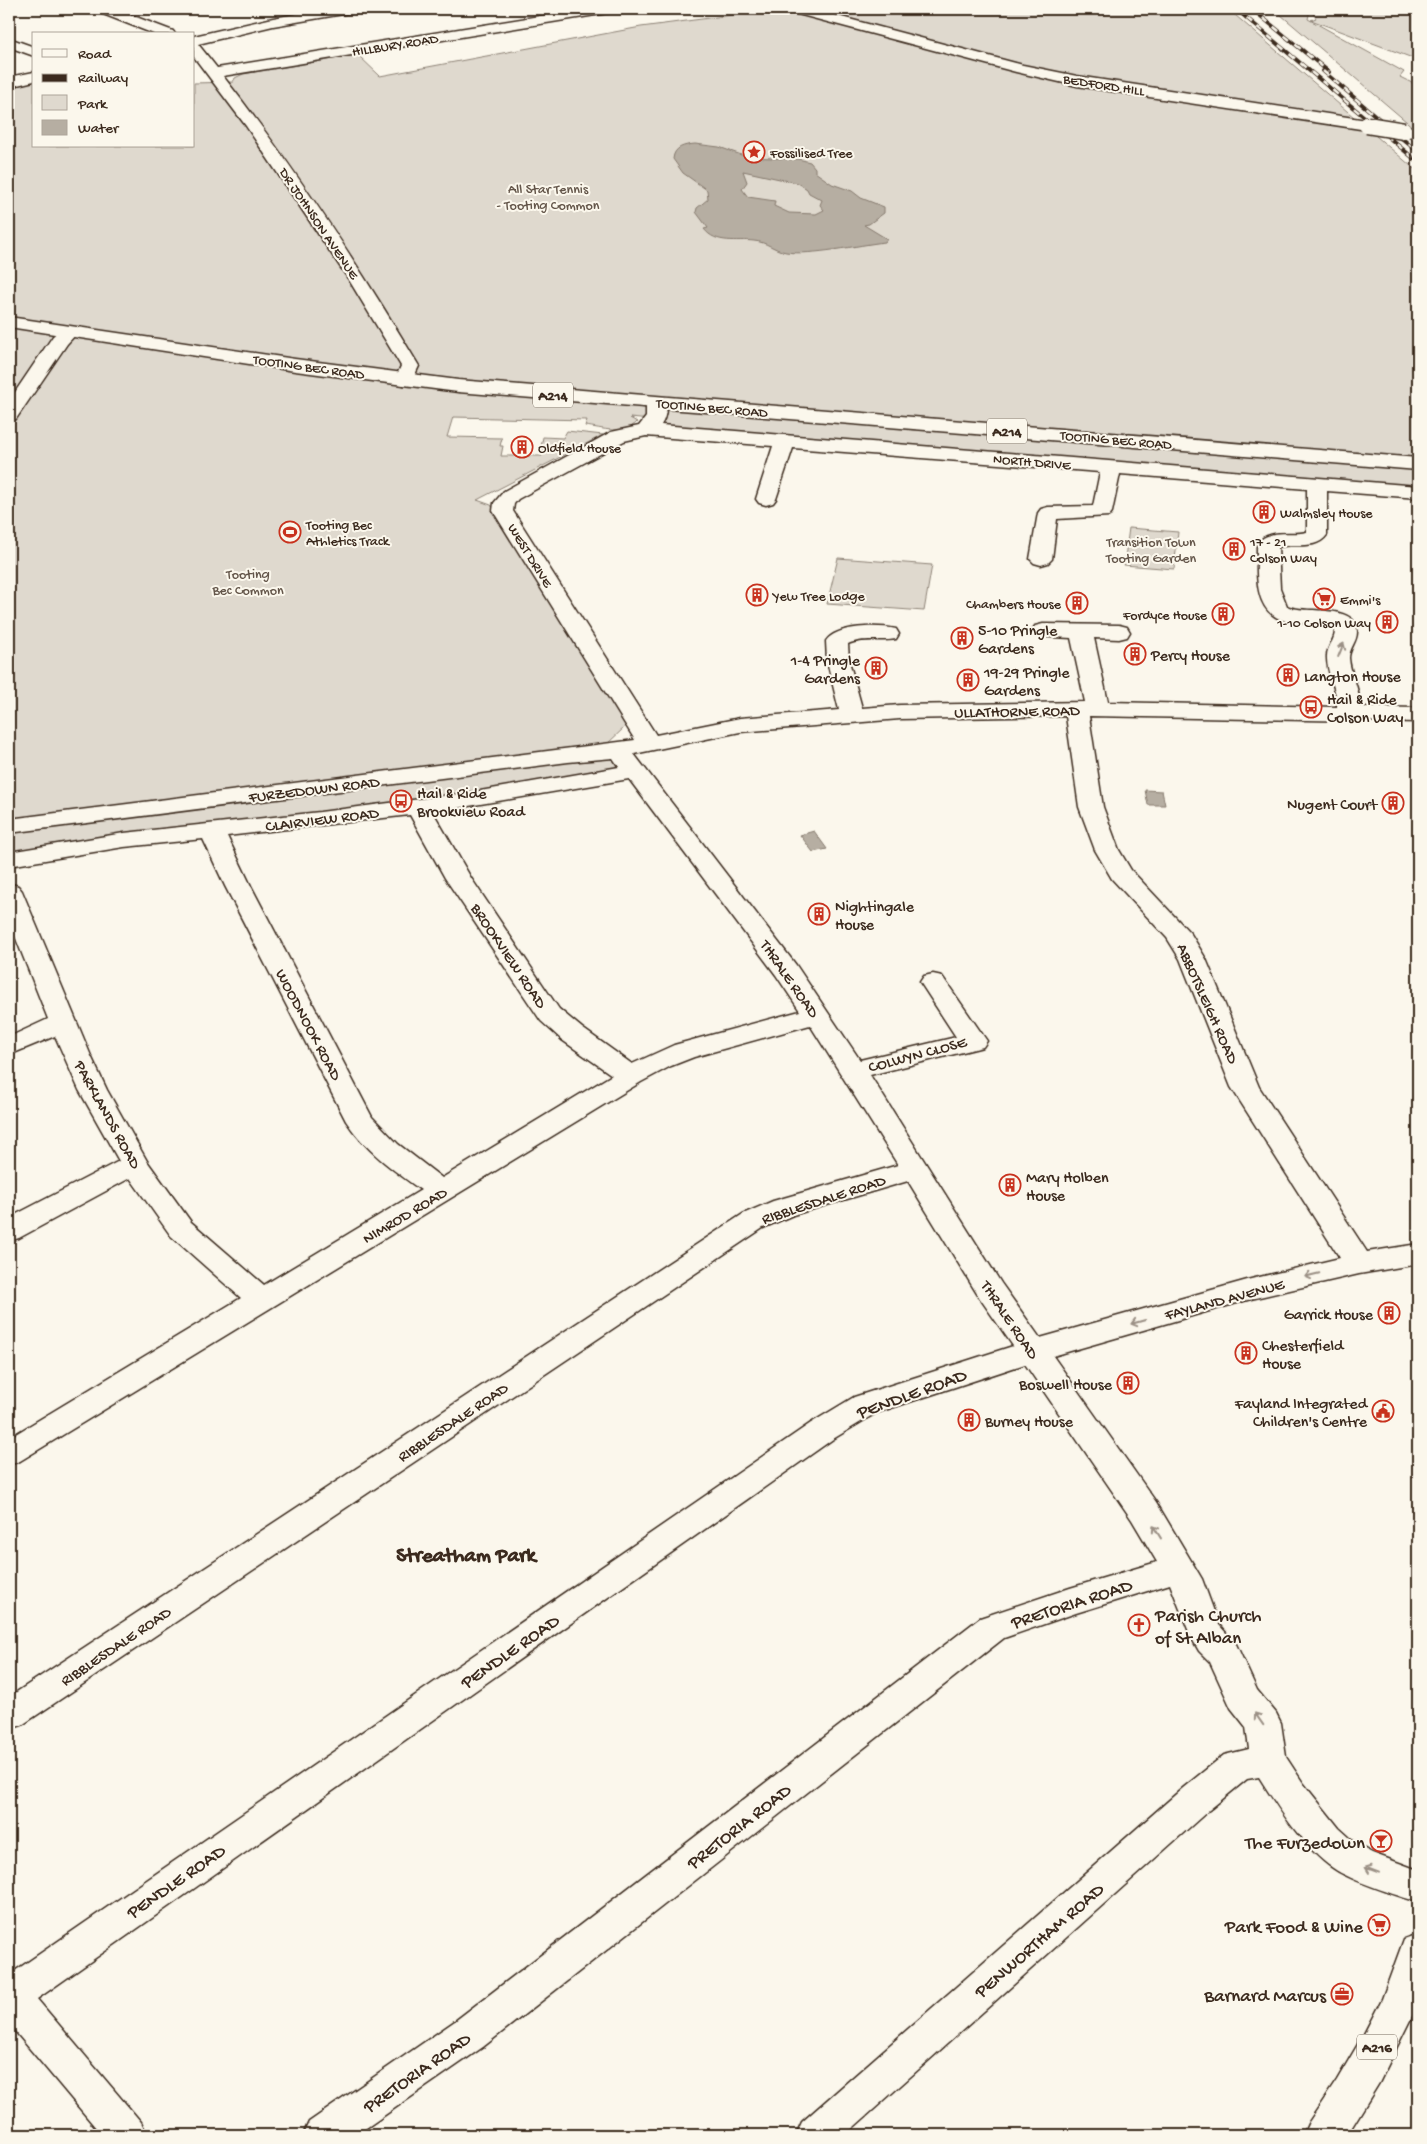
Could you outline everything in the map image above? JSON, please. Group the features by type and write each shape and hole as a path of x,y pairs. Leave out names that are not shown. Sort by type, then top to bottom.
{"main road":[{"path":"103,9 163,32"},
{"path":"276,9 296,17"},
{"path":"195,40 296,17 349,9"},
{"name":"HILLBURY ROAD","path":"213,73 608,9"},
{"name":"BEDFORD HILL","path":"795,9 1021,69 1077,81 1411,132"},
{"path":"9,42 32,51"},
{"path":"195,48 213,73"},
{"name":"DR JOHNSON AVENUE","path":"213,73 252,123 388,326 410,366 404,379"},
{"path":"9,82 32,76"},
{"name":"TOOTING BEC ROAD","path":"9,322 458,386 1418,464"},
{"path":"9,415 60,340 69,332"},
{"path":"646,430 652,425 656,416 656,403"},
{"name":"NORTH DRIVE","path":"646,430 1418,492"},
{"name":"WEST DRIVE","path":"646,430 618,436 511,495 504,503 503,511 649,743"},
{"path":"766,500 785,441"},
{"path":"1041,559 1048,513 1102,512 1111,467"},
{"path":"1318,484 1318,535 1312,538 1276,540 1267,544 1268,582 1279,611 1286,615 1338,620 1346,629 1346,639 1338,658 1348,697 1347,714"},
{"path":"1043,630 1119,632"},
{"name":"ABBOTSLEIGH ROAD","path":"1081,632 1092,807 1098,830 1121,874 1178,934 1193,959 1245,1087 1359,1264"},
{"path":"852,715 838,661 837,641 842,637 852,635 888,634"},
{"name":"ULLATHORNE ROAD","path":"627,761 649,743 740,725 852,715 979,710 1087,709 1418,715"},
{"name":"FURZEDOWN ROAD","path":"9,826 568,755 627,761"},
{"name":"CLAIRVIEW ROAD","path":"9,858 124,840 212,831 521,792 627,761"},
{"name":"THRALE ROAD","path":"627,761 722,882 817,1015 854,1070 990,1290 1144,1511 1190,1588 1203,1627 1224,1654 1243,1698 1263,1723 1268,1760 1290,1794 1326,1839 1346,1857 1359,1864 1418,1886"},
{"name":"BROOKVIEW ROAD","path":"418,806 458,878 550,1015 572,1034 631,1076"},
{"name":"WOODNOOK ROAD","path":"212,831 234,878 360,1121 372,1137 384,1148 441,1191"},
{"name":"PARKLANDS ROAD","path":"9,891 63,1023 93,1090 135,1165 191,1238 262,1300"},
{"name":"COLWYN CLOSE","path":"854,1070 973,1041 933,982"},
{"name":"NIMROD ROAD","path":"9,1453 631,1076 661,1060 684,1051 817,1015"},
{"path":"9,1047 63,1023"},
{"path":"9,1231 112,1175 135,1165"},
{"name":"RIBBLESDALE ROAD","path":"9,1715 753,1221 784,1208 916,1169"},
{"name":"FAYLAND AVENUE","path":"1032,1351 1251,1289 1359,1264 1418,1254"},
{"name":"PENDLE ROAD","path":"9,1996 844,1416 865,1405 892,1395 1032,1351"},
{"name":"PRETORIA ROAD","path":"323,2135 470,2034 992,1628 1070,1601 1179,1569"},
{"name":"PENWORTHAM ROAD","path":"816,2135 1196,1799 1237,1766 1268,1760"},
{"name":"A216","path":"1323,2135 1351,2093 1381,2041 1404,1994 1418,1951"},
{"path":"9,1996 127,2135"}],"green space":[{"name":"Tooting Bec Common","path":"778,9 1228,9 1418,172 1418,490 1115,461 658,427 661,421 630,418 637,422 626,429 612,430 585,426 587,420 453,417 447,437 502,438 500,446 503,446 501,456 542,456 544,448 541,447 543,437 563,438 567,431 603,435 477,500 491,505 626,726 605,746 617,767 426,800 214,826 135,832 9,853 9,85 32,79 32,148 195,148 195,83 233,82 235,78 243,74 358,55 380,76 641,27"},
{"path":"1274,9 1418,9 1418,60 1311,20 1316,18 1310,10 1308,19 1404,72 1400,77 1418,86 1418,143 1409,136 1414,128"},
{"name":"Transition Town Tooting Garden","path":"1129,528 1178,532 1174,569 1124,565"},
{"path":"838,558 932,565 924,611 827,604"}],"water":[{"path":"695,144 719,147 747,157 798,159 810,162 815,168 815,172 832,184 852,191 861,198 884,207 884,213 869,224 864,225 887,239 885,242 796,253 782,251 759,242 727,240 715,237 704,229 708,228 696,212 697,208 708,199 707,190 683,173 673,159 678,149","holes":["743,171 798,183 807,189 809,193 822,200 820,205 824,210 816,214 789,213 774,206 775,201 748,197 742,189 747,182"]},
{"path":"1145,790 1162,791 1165,805 1148,805"},
{"path":"814,831 827,849 813,852 800,835"}],"railway":[{"path":"1236,9 1418,162"},
{"path":"1252,9 1329,72"},
{"path":"1323,71 1418,152"}],"place":[{"name":"Fossilised Tree","path":"754,152"},
{"name":"Oldfield House","path":"522,447"},
{"name":"Walmsley House","path":"1264,512"},
{"name":"Tooting Bec Athletics Track","path":"290,532"},
{"name":"17 - 21 Colson Way","path":"1234,549"},
{"name":"Yew Tree Lodge","path":"757,595"},
{"name":"Emmi's","path":"1324,599"},
{"name":"Chambers House","path":"1077,603"},
{"name":"Fordyce House","path":"1223,614"},
{"name":"1-10 Colson Way","path":"1387,622"},
{"name":"5-10 Pringle Gardens","path":"962,638"},
{"name":"Percy House","path":"1135,654"},
{"name":"1-4 Pringle Gardens","path":"876,668"},
{"name":"Langton House","path":"1288,675"},
{"name":"19-29 Pringle Gardens","path":"968,680"},
{"name":"Hail & Ride Colson Way","path":"1311,707"},
{"name":"Hail & Ride Brookview Road","path":"401,801"},
{"name":"Nugent Court","path":"1393,803"},
{"name":"Nightingale House","path":"819,914"},
{"name":"Mary Holben House","path":"1010,1185"},
{"name":"Garrick House","path":"1389,1313"},
{"name":"Chesterfield House","path":"1246,1353"},
{"name":"Boswell House","path":"1128,1383"},
{"name":"Fayland Integrated Children's Centre","path":"1383,1411"},
{"name":"Burney House","path":"969,1420"},
{"name":"Parish Church of St Alban","path":"1139,1625"},
{"name":"The Furzedown","path":"1381,1841"},
{"name":"Park Food & Wine","path":"1379,1925"},
{"name":"Barnard Marcus","path":"1342,1994"}],"district":[{"name":"Streatham Park","path":"466,1554"}],"park label":[{"name":"All Star Tennis - Tooting Common","path":"548,196"}]}
